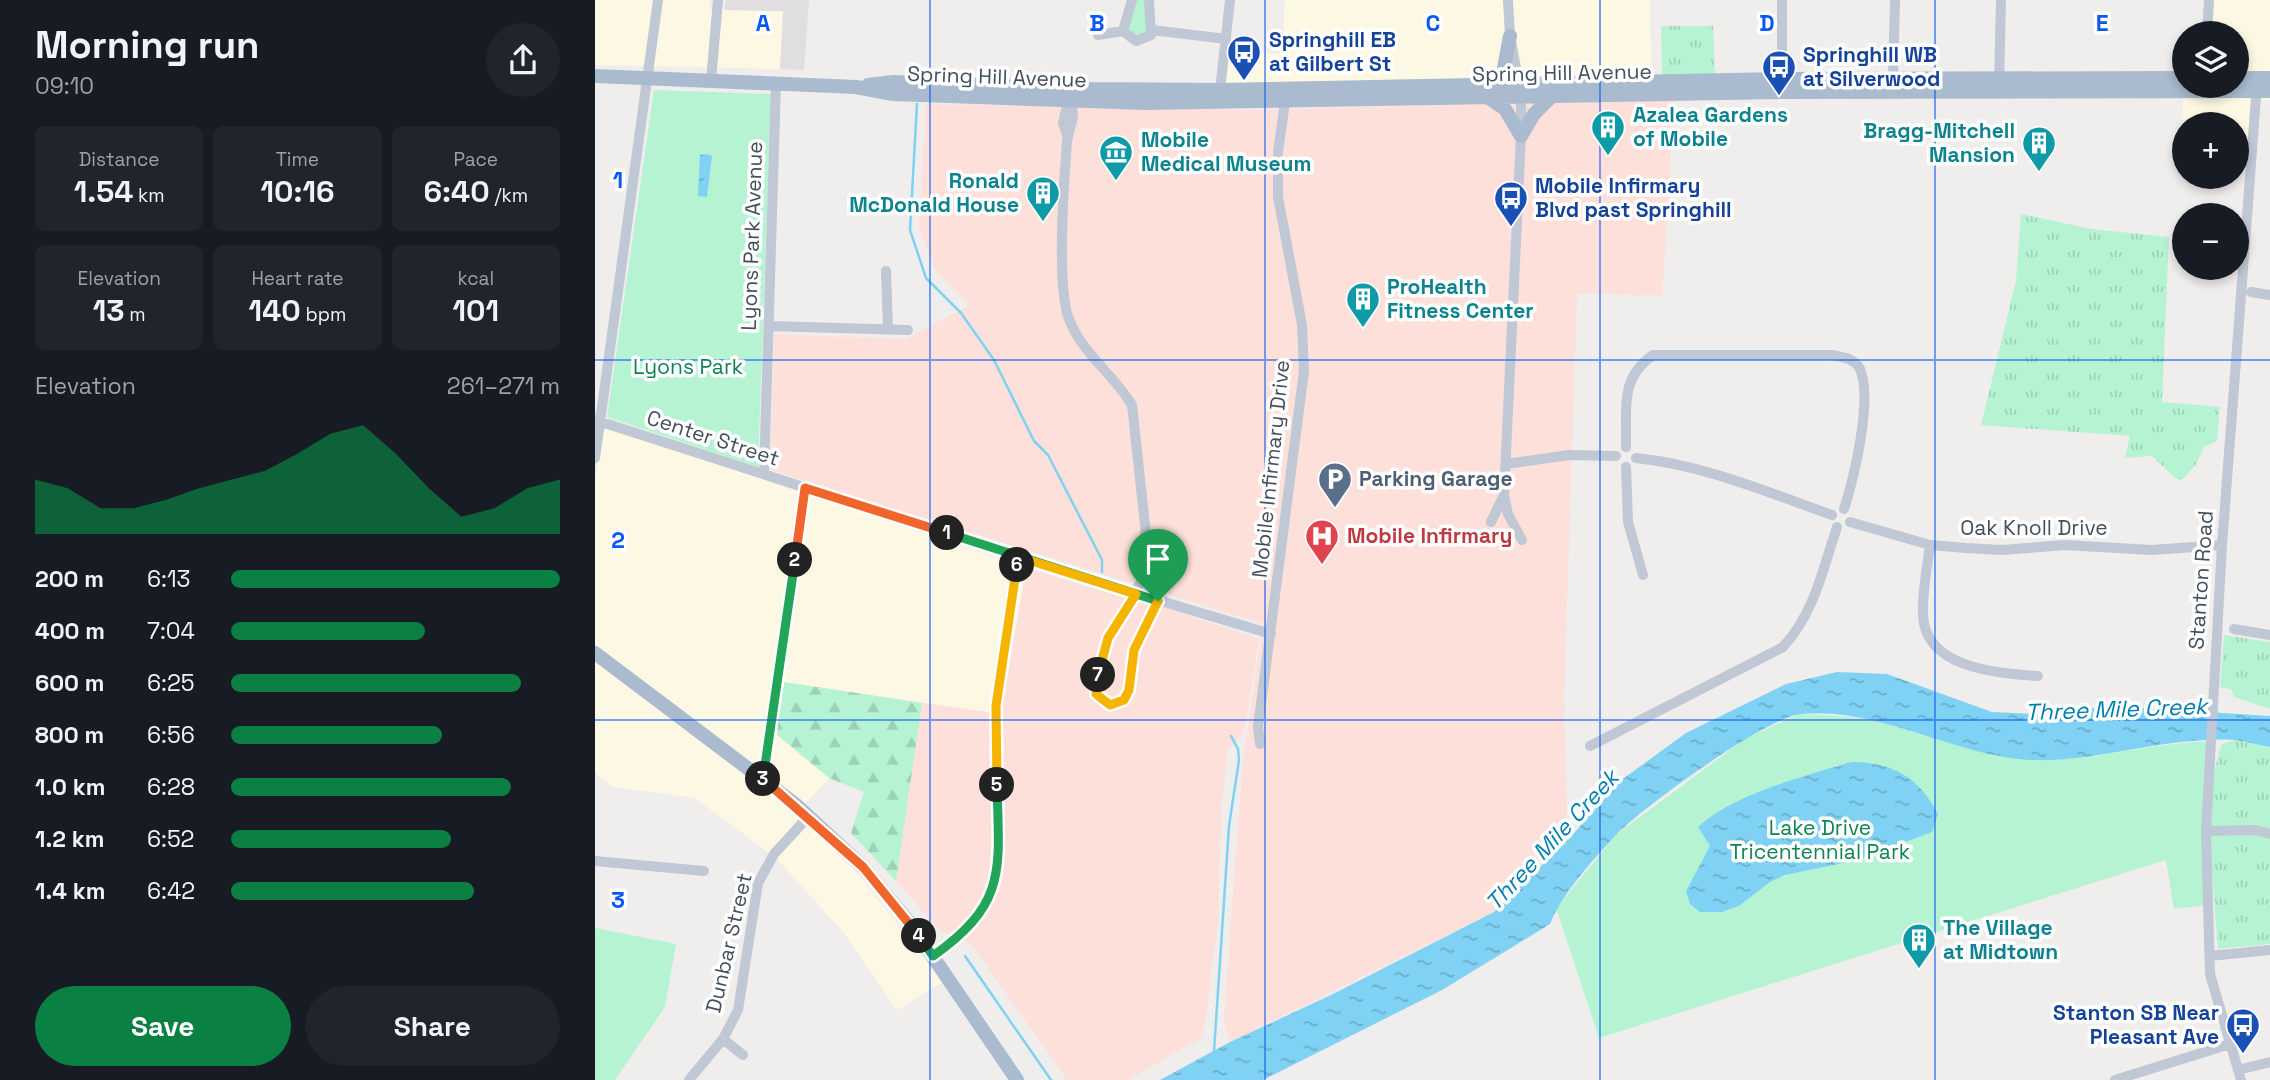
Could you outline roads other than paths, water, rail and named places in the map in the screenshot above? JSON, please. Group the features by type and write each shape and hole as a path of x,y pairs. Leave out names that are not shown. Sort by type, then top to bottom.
{"main road":[{"path":"1495,83 1503,73 1510,36"},
{"name":"Spring Hill Avenue","path":"595,76 856,87 893,94 1044,100 1069,95 1094,102 1495,83 1554,94 2172,78"},
{"name":"Spring Hill Avenue","path":"856,87 893,82 1069,95 1220,90 1286,95 1485,96 1520,89 1782,79 1893,78 1999,84 2172,87"},
{"name":"Spring Hill Avenue","path":"2261,83 2270,91"},
{"path":"1485,96 1505,109 1521,136 1539,106 1554,94"},
{"path":"595,653 763,780 863,867 933,956 1017,1080"}],"street":[{"path":"595,458 597,421 658,0"},
{"path":"711,81 718,0"},
{"path":"1123,31 1132,0"},
{"path":"1098,35 1123,31 1136,41 1147,38 1152,30 1149,0"},
{"path":"1220,90 1230,0"},
{"path":"1508,0 1510,36 1520,89 1521,136 1504,495 1508,514 1522,540"},
{"path":"1782,0 1782,79"},
{"path":"1893,78 1895,0"},
{"path":"1999,84 2001,0"},
{"path":"2208,21 2209,0"},
{"path":"1152,30 1226,39"},
{"name":"Lyons Park Avenue","path":"764,474 776,83"},
{"name":"Stanton Road","path":"2240,1075 2210,974 2206,831 2222,545 2261,83"},
{"path":"1069,95 1073,109 1068,123 1063,255 1066,307 1081,341 1123,389 1132,405 1149,562 1156,579 1158,601 1132,657 1128,695 1118,704 1110,705 1096,694 1099,669 1108,638 1136,594 1149,562"},
{"name":"Mobile Infirmary Drive","path":"1260,744 1258,727 1265,632 1304,371 1302,325 1278,197 1278,152 1286,95"},
{"path":"1044,100 1068,123"},
{"path":"1068,123 1094,102"},
{"path":"886,271 888,330"},
{"path":"2251,292 2270,295"},
{"path":"769,326 908,330"},
{"path":"1626,447 1629,388 1637,366 1653,355 1832,355 1848,358 1855,363 1863,385 1857,468 1844,509"},
{"name":"Center Street","path":"597,421 1158,601 1265,632"},
{"path":"1626,447 1618,451 1616,456 1618,463 1626,467"},
{"path":"1626,447 1634,452 1636,458 1634,463 1626,467"},
{"path":"1506,464 1569,455 1616,456"},
{"path":"1590,746 1783,647 1801,626 1837,527 1832,515 1707,470 1679,462 1636,458"},
{"path":"1626,467 1628,522 1643,575"},
{"path":"763,780 805,488"},
{"path":"1491,522 1504,495"},
{"path":"1832,515 1835,510 1844,509 1849,513 1850,522 1846,526 1837,527"},
{"name":"Oak Knoll Drive","path":"1850,522 1930,545 2002,550 2066,545 2152,550 2222,545"},
{"path":"1930,545 1923,619 1932,642 1943,654 1987,671 2038,676"},
{"path":"933,956 961,937 985,908 996,881 1000,858 996,706 1019,557"},
{"path":"2234,629 2270,635"},
{"name":"Dunbar Street","path":"689,1080 723,1039 738,1010 758,883 774,854 808,817"},
{"path":"2206,831 2255,830 2270,834"},
{"path":"595,861 704,871"},
{"path":"2210,956 2270,950"},
{"path":"723,1039 743,1055"},
{"path":"2115,1080 2230,1044"},
{"path":"2240,1075 2270,1062"}],"water":[{"path":"700,155 712,156 707,197 698,196"},
{"name":"Three Mile Creek","path":"1837,672 1887,674 1992,712 2034,714 2112,706 2270,716 2270,747 2239,741 2208,740 2157,745 2080,758 2029,760 1972,750 1859,718 1801,714 1784,719 1705,766 1630,822 1588,866 1563,900 1550,924 1442,990 1263,1080 1160,1080 1230,1042 1331,995 1494,912 1568,840 1620,781 1686,733 1786,684"},
{"path":"1851,762 1879,765 1913,781 1938,814 1932,832 1857,860 1785,875 1770,882 1739,906 1722,912 1700,912 1690,904 1686,891 1710,846 1698,827 1713,815 1750,796"}],"waterway":[{"path":"917,104 910,230 926,278 961,313 994,360 1034,441 1048,455 1102,560 1102,572"},
{"path":"1214,1051 1229,826 1239,760 1238,749 1231,736"},
{"path":"965,956 1051,1080"}],"place":[{"name":"Springhill EB at Gilbert St","path":"1244,82"},
{"name":"Springhill WB at Silverwood","path":"1779,97"},
{"name":"Azalea Gardens of Mobile","path":"1608,157"},
{"name":"Bragg-Mitchell Mansion","path":"2039,173"},
{"name":"Mobile Medical Museum","path":"1116,182"},
{"name":"Ronald McDonald House","path":"1043,223"},
{"name":"Mobile Infirmary Blvd past Springhill","path":"1511,228"},
{"name":"ProHealth Fitness Center","path":"1363,329"},
{"name":"Parking Garage","path":"1335,509"},
{"name":"Mobile Infirmary","path":"1322,566"},
{"name":"The Village at Midtown","path":"1919,970"},
{"name":"Stanton SB Near Pleasant Ave","path":"2243,1055"}],"park label":[{"name":"Lyons Park","path":"688,367"},
{"name":"Lake Drive Tricentennial Park","path":"1820,840"}]}
